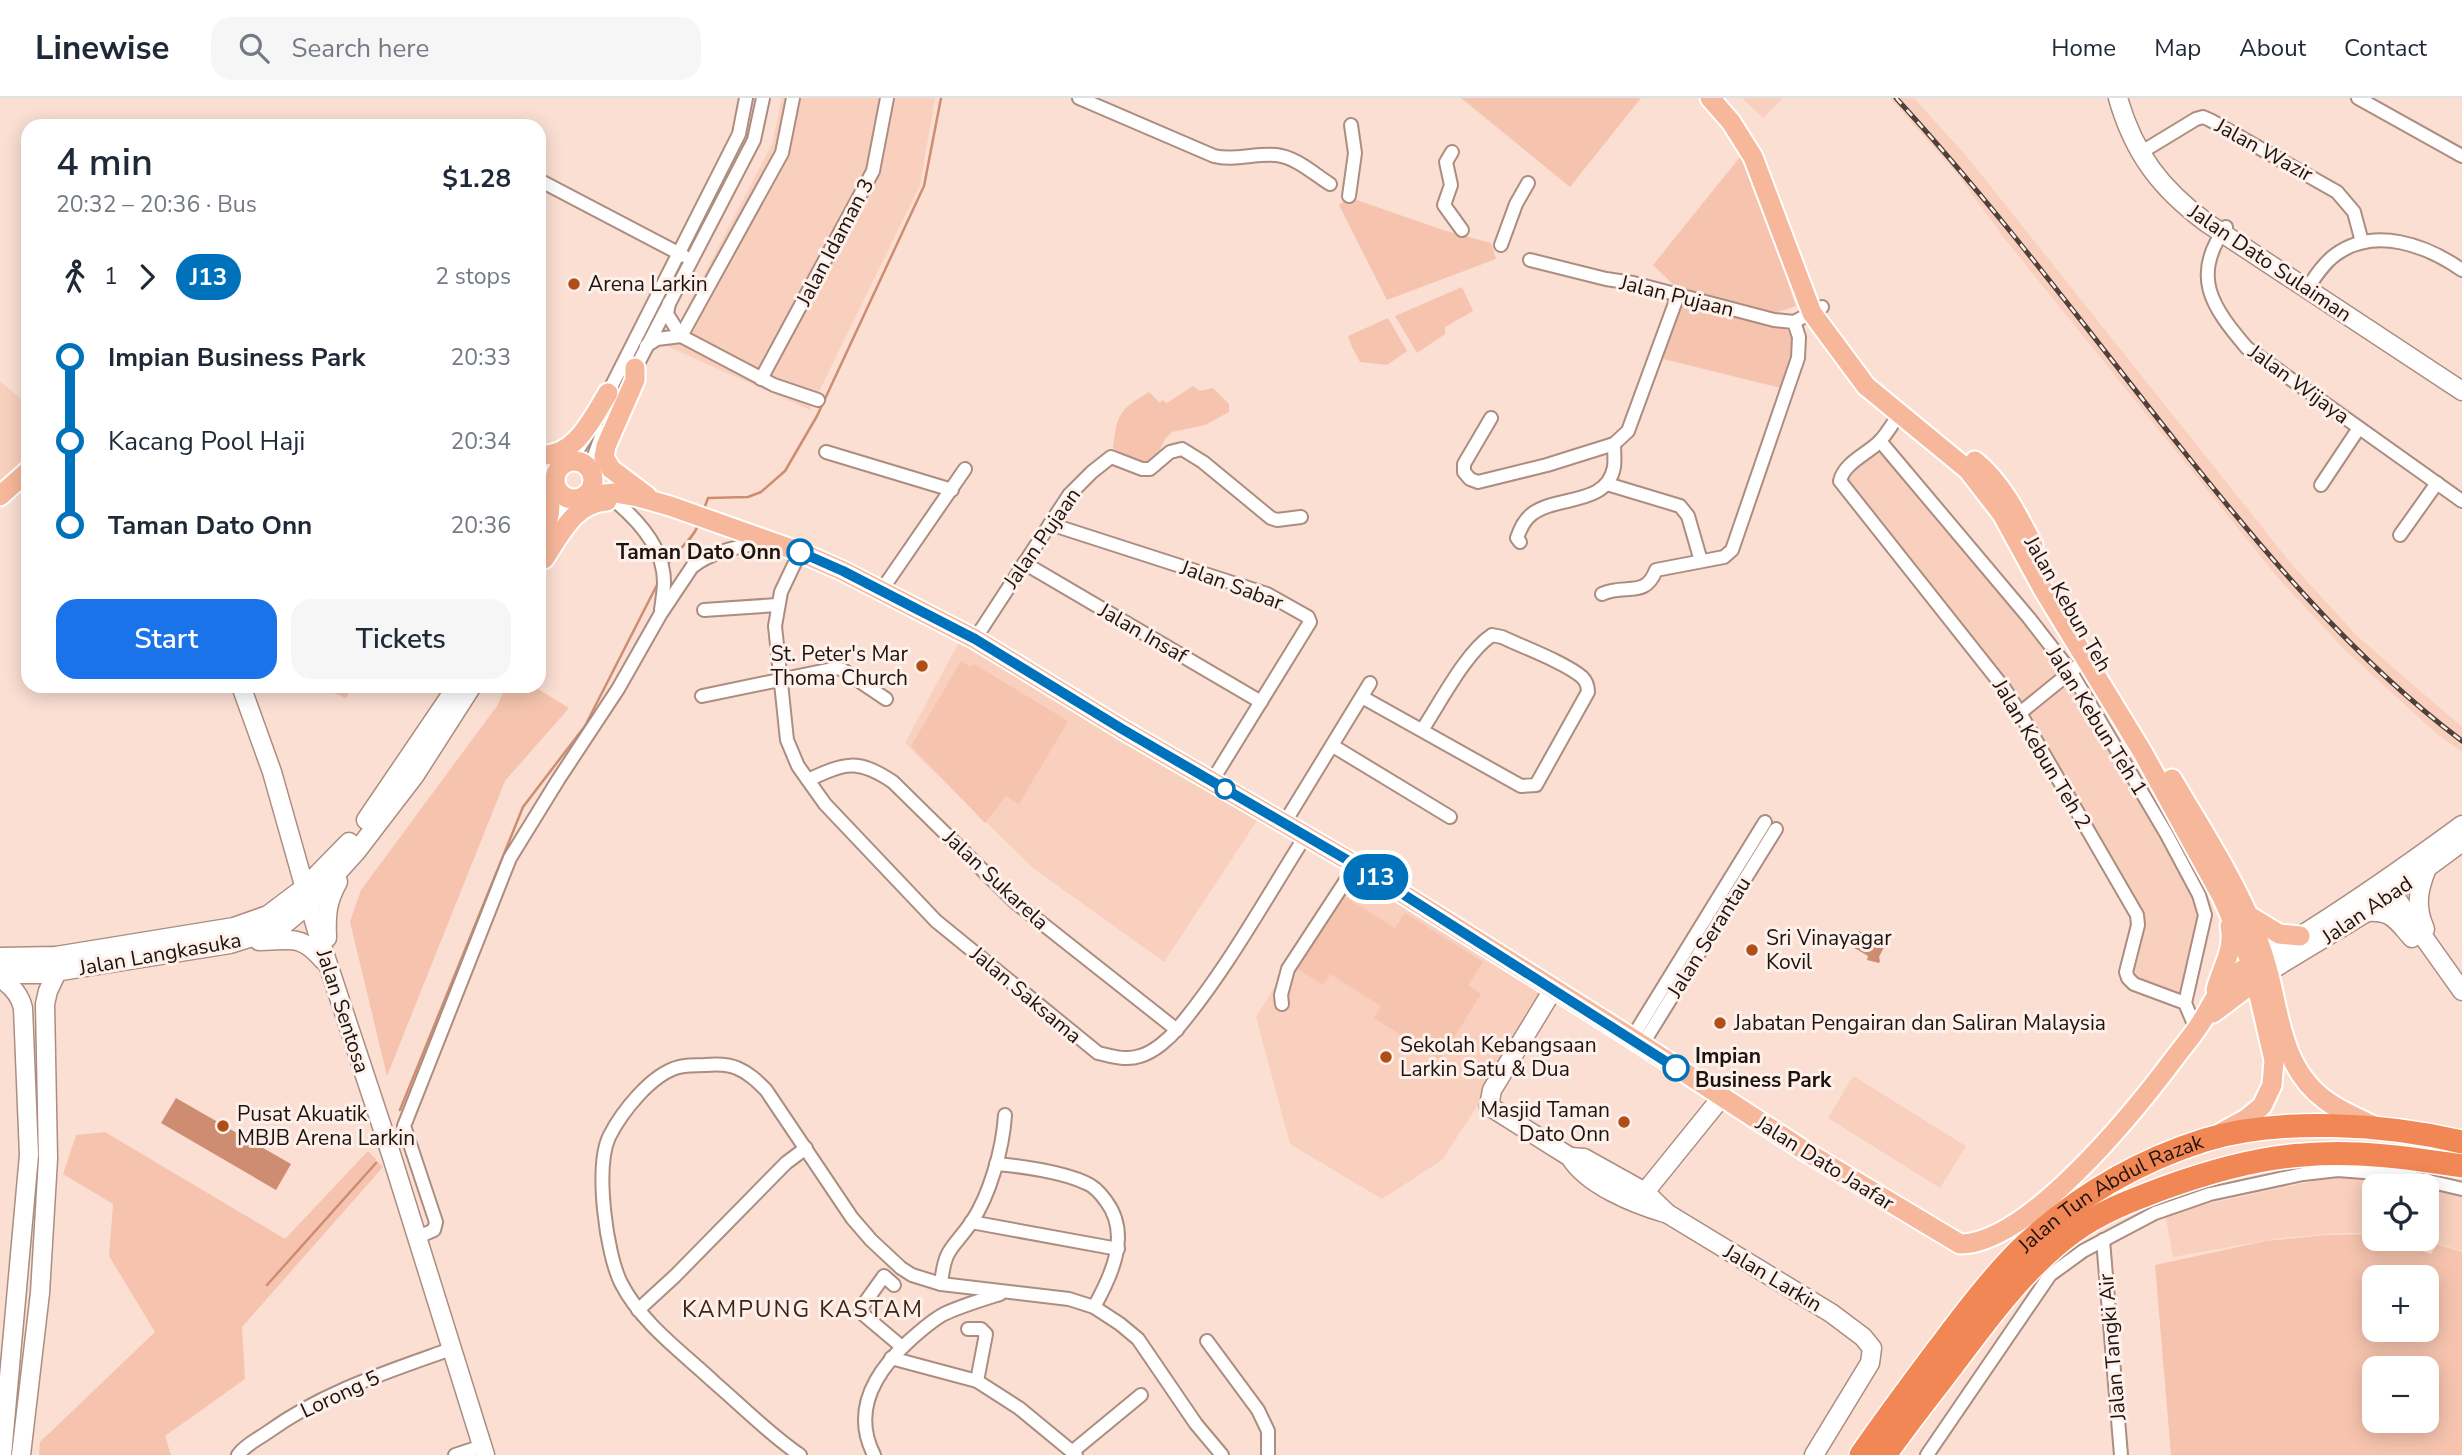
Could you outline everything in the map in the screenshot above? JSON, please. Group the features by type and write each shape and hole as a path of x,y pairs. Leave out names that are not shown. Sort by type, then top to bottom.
{"highway":[{"name":"Jalan Tun Abdul Razak","path":"1861,1455 1960,1320 2010,1261 2062,1213 2099,1187 2136,1167 2205,1140 2270,1128 2376,1127 2462,1142"},
{"name":"Jalan Tun Abdul Razak","path":"1885,1455 1987,1320 2028,1273 2074,1231 2110,1210 2220,1170 2303,1154 2363,1154 2412,1158 2462,1167"},
{"path":"2353,1171 2376,1167 2462,1167"}],"main road":[{"name":"Jalan Kebun Teh","path":"1710,98 1731,122 1753,157 1817,310 1866,386 1968,470 2002,514 2083,661 2143,752 2260,968 2266,1021 2273,1052 2274,1069 2269,1092 2262,1106 2246,1119 2205,1140"},
{"name":"Jalan Kebun Teh","path":"1727,98 1758,140 1817,310 1893,396 1980,465 2016,512 2052,583 2083,661 2155,749 2247,915 2260,968 2291,1058 2304,1080 2325,1100 2376,1127"},
{"path":"635,368 635,380 606,446 604,457 611,469 652,500"},
{"path":"546,457 558,453 582,435 608,393"},
{"name":"Jalan Dato Jaafar","path":"546,463 567,478 652,500 800,552 975,639 1356,865 1554,988 1721,1098 1960,1244 1989,1238 2017,1224 2053,1193 2144,1098 2209,1012 2260,968"},
{"path":"0,496 21,477"},
{"path":"546,529 551,508 549,497 567,478"},
{"path":"0,511 21,492"},
{"path":"546,547 584,506 595,502 652,500"},
{"path":"2227,907 2232,948 2221,970 2209,1012 2248,1004 2266,1021"},
{"path":"2247,915 2278,934 2300,936"}],"street":[{"path":"546,545 567,513 567,478 677,252 739,134 747,98"},
{"path":"567,478 601,434 754,140 763,98"},
{"path":"681,336 782,153 793,98"},
{"name":"Jalan Idaman 3","path":"761,379 873,171 887,98"},
{"path":"1079,98 1223,158 1277,155 1289,158 1330,184"},
{"name":"Jalan Dato Sulaiman","path":"2118,98 2125,121 2144,150 2179,189 2224,230 2462,380"},
{"name":"Jalan Dato Sulaiman","path":"2129,98 2144,150"},
{"path":"2358,98 2462,156"},
{"name":"Jalan Wazir","path":"2144,150 2203,117 2337,192 2354,212 2362,242"},
{"path":"1349,196 1355,153 1351,125"},
{"path":"1452,152 1446,162 1451,185 1444,205 1462,230"},
{"path":"1501,245 1516,204 1528,183"},
{"path":"546,184 691,260"},
{"name":"Jalan Wijaya","path":"2224,230 2212,253 2206,275 2211,296 2228,327 2246,348 2462,501"},
{"path":"2309,285 2333,256 2362,242 2399,242 2413,245 2440,255 2462,270"},
{"name":"Jalan Pujaan","path":"1530,260 1774,320 1794,322"},
{"name":"Jalan Dato Sulaiman","path":"2309,285 2462,391"},
{"path":"1490,418 1464,464 1464,472 1470,479 1478,482 1547,465 1614,444 1628,431 1678,295"},
{"path":"670,300 667,314 681,336 761,379 818,400"},
{"path":"1602,594 1615,588 1641,589 1651,582 1656,570 1724,557 1732,550 1798,358 1799,337 1794,322 1817,310"},
{"path":"646,346 657,339 681,336"},
{"path":"1880,441 1899,414"},
{"name":"Jalan Wijaya","path":"2321,485 2359,428"},
{"name":"Jalan Kebun Teh 1","path":"1880,441 2029,618 2083,661 2199,895 2205,915 2185,1003"},
{"name":"Jalan Kebun Teh 2","path":"1880,441 1853,462 1840,478 1841,483 2021,712 2137,915 2138,925 2126,972 2128,978 2134,984 2185,1003"},
{"path":"1520,542 1517,538 1521,526 1531,515 1598,491 1607,484 1614,467 1614,444"},
{"name":"Jalan Pujaan","path":"975,639 1075,488 1111,457 1142,469 1150,469 1170,452 1182,449 1203,462 1271,518 1277,520 1301,517"},
{"path":"826,452 952,490"},
{"path":"881,591 965,469"},
{"path":"2400,535 2437,483"},
{"path":"1607,484 1680,506 1688,516 1701,561"},
{"path":"615,501 635,519 660,561 663,577 660,615"},
{"name":"Jalan Sabar","path":"1050,524 1268,594 1308,617 1310,622 1212,781"},
{"path":"416,1238 434,1230 436,1222 404,1129 405,1123 510,858 618,689 681,581 700,561 727,550 769,541"},
{"name":"Jalan Saksama","path":"800,552 777,605 775,626 787,740 798,766 825,804 936,920 1098,1053 1123,1059 1141,1056 1177,1030 1213,980 1306,835"},
{"name":"Jalan Insaf","path":"1024,563 1261,702"},
{"path":"704,610 777,605"},
{"path":"1362,696 1422,730 1521,786 1530,787 1536,785 1588,692 1588,685 1584,678 1565,667 1493,635 1485,640 1459,672 1422,730"},
{"path":"2021,712 2083,661"},
{"path":"702,696 837,668 886,699"},
{"path":"1285,822 1370,683"},
{"name":"Jalan Sentosa","path":"244,693 272,772 329,966 484,1450"},
{"path":"307,895 362,826 452,693"},
{"path":"329,966 326,914 328,899 356,852 415,775 468,693"},
{"path":"1333,746 1451,817"},
{"name":"Jalan Sukarela","path":"808,780 835,768 853,766 871,768 882,775 1015,902 1177,1030"},
{"name":"Jalan Abad","path":"2260,968 2367,912 2393,894 2438,843 2462,825"},
{"name":"Jalan Serantau","path":"1637,1042 1771,826"},
{"name":"Jalan Abad","path":"2260,968 2300,936 2462,842"},
{"path":"0,957 56,956 234,927 268,915 307,895 356,852"},
{"path":"2421,864 2418,904 2420,918 2440,960"},
{"path":"1282,1004 1281,995 1288,969 1356,865"},
{"path":"2393,894 2462,991"},
{"name":"Jalan Langkasuka","path":"0,976 57,972 242,941 280,928 307,895"},
{"path":"2367,912 2380,911 2394,917 2417,943 2440,960"},
{"path":"242,941 302,940 329,966"},
{"path":"21,1454 2,1450 10,1428 40,1293 48,1159 45,1004 57,972"},
{"path":"0,976 21,999 23,1008 29,1116 24,1224 4,1400 10,1428 21,1454"},
{"name":"Jalan Larkin","path":"1554,988 1492,1090 1489,1106 1570,1157 1577,1168 1607,1188 1633,1202 1668,1214 1831,1313 1863,1337 1872,1348 1870,1363 1814,1455"},
{"path":"2185,1003 2209,1012"},
{"path":"800,1455 760,1424 638,1310 621,1282 612,1259 605,1224 603,1177 608,1139 636,1097 660,1076 677,1067 710,1064 735,1066 752,1076 766,1090 852,1218 894,1262 912,1275 946,1285 1069,1299 1094,1307 1120,1324 1138,1339 1196,1424 1222,1455"},
{"path":"1607,1188 1645,1192 1721,1098"},
{"path":"957,1309 946,1285 943,1261 951,1246 971,1222 996,1164 1005,1115"},
{"path":"638,1310 786,1163 806,1148"},
{"name":"Jalan Larkin","path":"1570,1157 1584,1158 1645,1192 1668,1214"},
{"path":"786,1163 798,1161 818,1170"},
{"path":"996,1164 1025,1166 1087,1183 1110,1206 1116,1221 1118,1249 1114,1267 1094,1307"},
{"path":"1927,1455 2042,1285 2063,1265 2155,1213 2210,1194 2303,1174 2338,1170 2402,1174 2462,1189"},
{"path":"971,1222 1118,1249"},
{"name":"Jalan Tangki Air","path":"2103,1240 2120,1455"},
{"path":"894,1285 884,1276 861,1308 864,1315 902,1347"},
{"path":"874,1455 867,1440 864,1423 867,1401 875,1380 891,1358 926,1326 957,1309 1004,1292"},
{"path":"968,1329 981,1329 986,1334 977,1381"},
{"path":"1207,1341 1258,1410 1268,1431 1268,1455"},
{"name":"Lorong 5","path":"238,1455 273,1428 313,1403 359,1382 451,1349"},
{"path":"891,1358 977,1381 1018,1408 1074,1454 1140,1395"},
{"path":"455,1455 484,1450"}],"shaded area":[{"path":"782,98 935,98 920,185 810,410 667,346 772,144"},
{"path":"1461,98 1641,98 1570,187"},
{"path":"1742,98 1783,98 1763,118"},
{"path":"1890,98 1914,98 1968,158 2293,566 2358,637 2462,727 2462,752 2437,734 2345,650 2279,579 2005,239 1955,171"},
{"path":"1740,157 1750,169 1796,306 1769,315 1679,290 1653,265"},
{"path":"1354,199 1443,230 1491,243 1496,259 1387,300 1339,205 1345,200"},
{"path":"1462,287 1473,311 1445,327 1445,334 1417,353 1395,316"},
{"path":"1677,304 1786,329 1799,342 1785,389 1659,358"},
{"path":"1388,318 1407,351 1387,365 1360,362 1348,336"},
{"path":"0,381 21,399 21,461 0,482"},
{"path":"1193,386 1200,391 1213,388 1229,404 1229,412 1205,425 1172,432 1165,439 1153,464 1135,460 1113,448 1118,420 1131,404 1149,392 1160,403 1162,400 1167,403"},
{"path":"1879,447 2065,671 2195,896 2200,915 2182,998 2135,981 2130,975 2143,919 2021,706 1844,481 1845,477"},
{"path":"959,642 1258,819 1164,962 1033,868 905,743"},
{"path":"961,661 971,667 974,664 1068,721 1019,804 1006,796 985,823 911,746"},
{"path":"334,693 349,693 346,698"},
{"path":"503,693 544,693 569,708 505,781 387,1076 350,922 361,890 497,706"},
{"name":"Sekolah Kebangsaan Larkin Satu & Dua","path":"1346,871 1544,992 1483,1097 1442,1160 1382,1199 1290,1144 1256,1017"},
{"path":"1339,893 1395,928 1405,913 1483,962 1468,985 1481,994 1440,1060 1374,1018 1381,1006 1330,974 1323,985 1293,966"},
{"path":"1859,931 1885,945 1879,963 1867,960 1868,956 1851,946"},
{"path":"1855,1077 1966,1146 1940,1188 1828,1118"},
{"path":"176,1098 291,1164 276,1190 161,1123"},
{"path":"105,1132 285,1239 368,1151 383,1167 242,1327 245,1379 165,1436 171,1455 39,1455 40,1442 155,1332 109,1256 113,1204 63,1174 76,1135"},
{"path":"2337,1176 2362,1177 2362,1233 2281,1238 2173,1257 2165,1213"},
{"path":"2439,1188 2462,1194 2462,1251 2439,1244"},
{"path":"2362,1234 2362,1251 2423,1251 2431,1254 2433,1251 2439,1251 2439,1245 2462,1252 2462,1455 2171,1455 2155,1265 2266,1241"}],"waterway":[{"path":"704,509 708,498 748,497 761,492 785,471 817,416 924,186 941,98"},
{"path":"667,566 698,525"},
{"path":"400,1110 523,807 585,726 659,581"},
{"path":"267,1285 376,1163"}],"railway":[{"path":"1896,98 2005,224 2177,443 2276,563 2383,674 2421,709 2462,741"}],"bus line":[{"name":"J13","path":"800,552 843,571 975,639 1122,729 1373,875 1676,1068"}],"place":[{"name":"Arena Larkin","path":"574,284"},
{"name":"Taman Dato Onn","path":"800,552"},
{"name":"St. Peter's Mar Thoma Church","path":"922,666"},
{"name":"Sri Vinayagar Kovil","path":"1752,950"},
{"name":"Jabatan Pengairan dan Saliran Malaysia","path":"1720,1023"},
{"name":"Sekolah Kebangsaan Larkin Satu & Dua","path":"1386,1057"},
{"name":"Impian Business Park","path":"1676,1068"},
{"name":"Masjid Taman Dato Onn","path":"1624,1122"},
{"name":"Pusat Akuatik MBJB Arena Larkin","path":"223,1126"}],"district":[{"name":"KAMPUNG KASTAM","path":"803,1309"}]}
